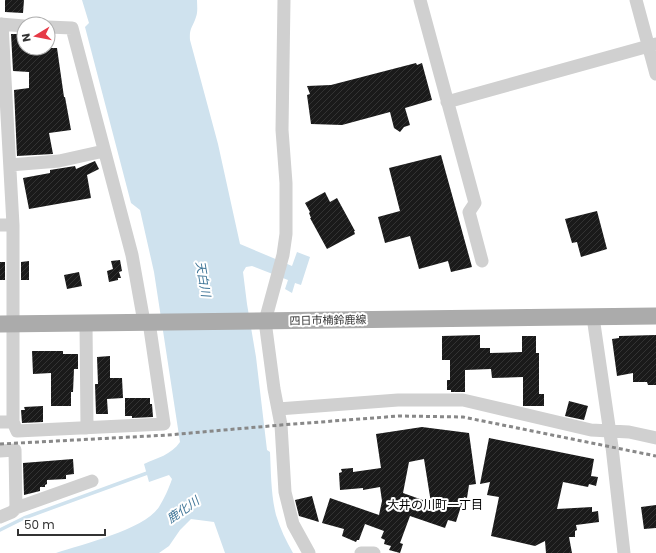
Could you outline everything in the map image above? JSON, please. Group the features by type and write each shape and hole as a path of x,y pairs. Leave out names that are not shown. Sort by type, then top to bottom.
{"main road":[{"name":"四日市楠鈴鹿線","path":"6,324 656,316"}],"street":[{"path":"284,0 282,130 286,183 286,234 275,280 261,321 281,425 285,492 293,524 309,553"},
{"path":"420,0 475,203 469,212 482,261"},
{"path":"636,0 652,45 656,74"},
{"path":"16,25 1,24 14,225 6,324 6,422 17,431 164,424 149,322 72,28 56,27"},
{"path":"447,102 652,45"},
{"path":"10,165 59,161 104,151"},
{"path":"0,225 14,225"},
{"path":"593,317 610,431 624,553"},
{"path":"86,323 87,428"},
{"path":"278,408 398,400 463,400 591,430 629,432 656,438"},
{"path":"0,451 15,450 16,508"},
{"path":"0,517 12,512 16,508 92,481"},
{"path":"361,553 374,553"}],"water":[{"path":"82,0 197,0 197,13 191,30 190,40 218,144 240,244 292,266 297,252 310,257 301,285 295,283 292,293 285,289 288,280 252,266 246,267 243,272 256,357 267,450 270,452 274,507 281,530 293,553 225,553 214,522 191,519 180,530 169,546 159,553 56,553 96,541 127,529 140,523 151,515 161,504 172,479 169,475 149,482 144,464 168,453 180,442 154,272 140,210 131,203 85,27 89,23"}],"building":[{"path":"5,0 24,0 23,13 5,12"},
{"path":"11,34 16,34 16,56 56,56 57,48 64,97 71,130 49,133 53,154 17,156 14,90 29,88 29,72 13,71"},
{"path":"416,63 417,65 422,63 432,100 405,108 410,125 404,127 400,132 394,128 390,112 342,125 311,124 307,95 310,94 307,86 331,85"},
{"path":"441,155 472,267 451,272 448,261 419,269 410,236 385,243 378,217 400,211 389,168"},
{"path":"95,161 99,169 87,175 91,198 29,209 23,178 50,173 50,170 75,166 76,169"},
{"path":"325,192 330,202 337,198 355,231 355,234 327,249 310,218 310,212 305,203"},
{"path":"597,211 607,249 581,257 577,242 572,243 565,219"},
{"path":"120,260 122,271 119,272 121,278 109,282 107,271 113,269 111,261"},
{"path":"29,261 29,280 21,280 21,262"},
{"path":"0,262 5,262 5,280 0,280"},
{"path":"79,272 82,286 67,289 64,275"},
{"path":"480,335 480,348 490,348 490,353 522,352 522,336 536,336 536,353 539,353 539,394 544,394 544,406 523,406 523,377 492,378 491,369 465,370 465,392 451,392 451,390 447,390 447,380 450,380 450,360 442,360 442,336"},
{"path":"656,335 656,385 648,385 647,382 633,382 633,373 617,376 612,339 619,338 619,336"},
{"path":"32,351 63,351 63,354 78,354 78,369 74,369 71,406 51,406 51,373 33,374"},
{"path":"110,356 110,378 122,378 123,398 107,399 108,414 96,414 95,384 98,384 97,357"},
{"path":"125,398 150,398 153,417 132,418 132,416 125,416"},
{"path":"569,401 588,406 584,420 565,416"},
{"path":"43,406 43,422 22,423 21,410 25,410 24,407"},
{"path":"422,427 469,433 476,484 469,485 467,498 464,497 456,522 448,520 445,528 410,516 400,543 403,544 400,553 389,550 391,546 384,544 385,540 381,538 384,531 365,524 359,540 356,542 342,536 344,529 322,523 330,498 379,515 382,501 380,487 363,490 363,488 340,490 339,473 342,472 341,469 353,468 353,472 381,468 376,434","holes":["424,459 431,503 403,493 409,462"]},
{"path":"489,438 594,459 591,476 598,477 596,486 589,484 588,487 563,482 557,509 592,507 592,512 598,511 599,522 576,525 577,530 575,531 575,537 569,537 572,553 546,553 545,541 535,546 491,536 499,497 487,495 490,482 480,484"},
{"path":"73,459 74,474 66,475 66,479 47,480 45,487 40,487 40,491 24,495 23,463"},
{"path":"312,496 319,522 299,516 295,500"},
{"path":"656,505 656,528 644,529 641,507"}],"waterway":[{"path":"0,530 24,518 150,472"}],"railway":[{"path":"0,444 168,435 399,416 463,417 656,456"}],"district":[{"name":"大井の川町一丁目","path":"435,505"}],"water label":[{"name":"天白川","path":"203,279"},
{"name":"鹿化川","path":"183,510"}]}
